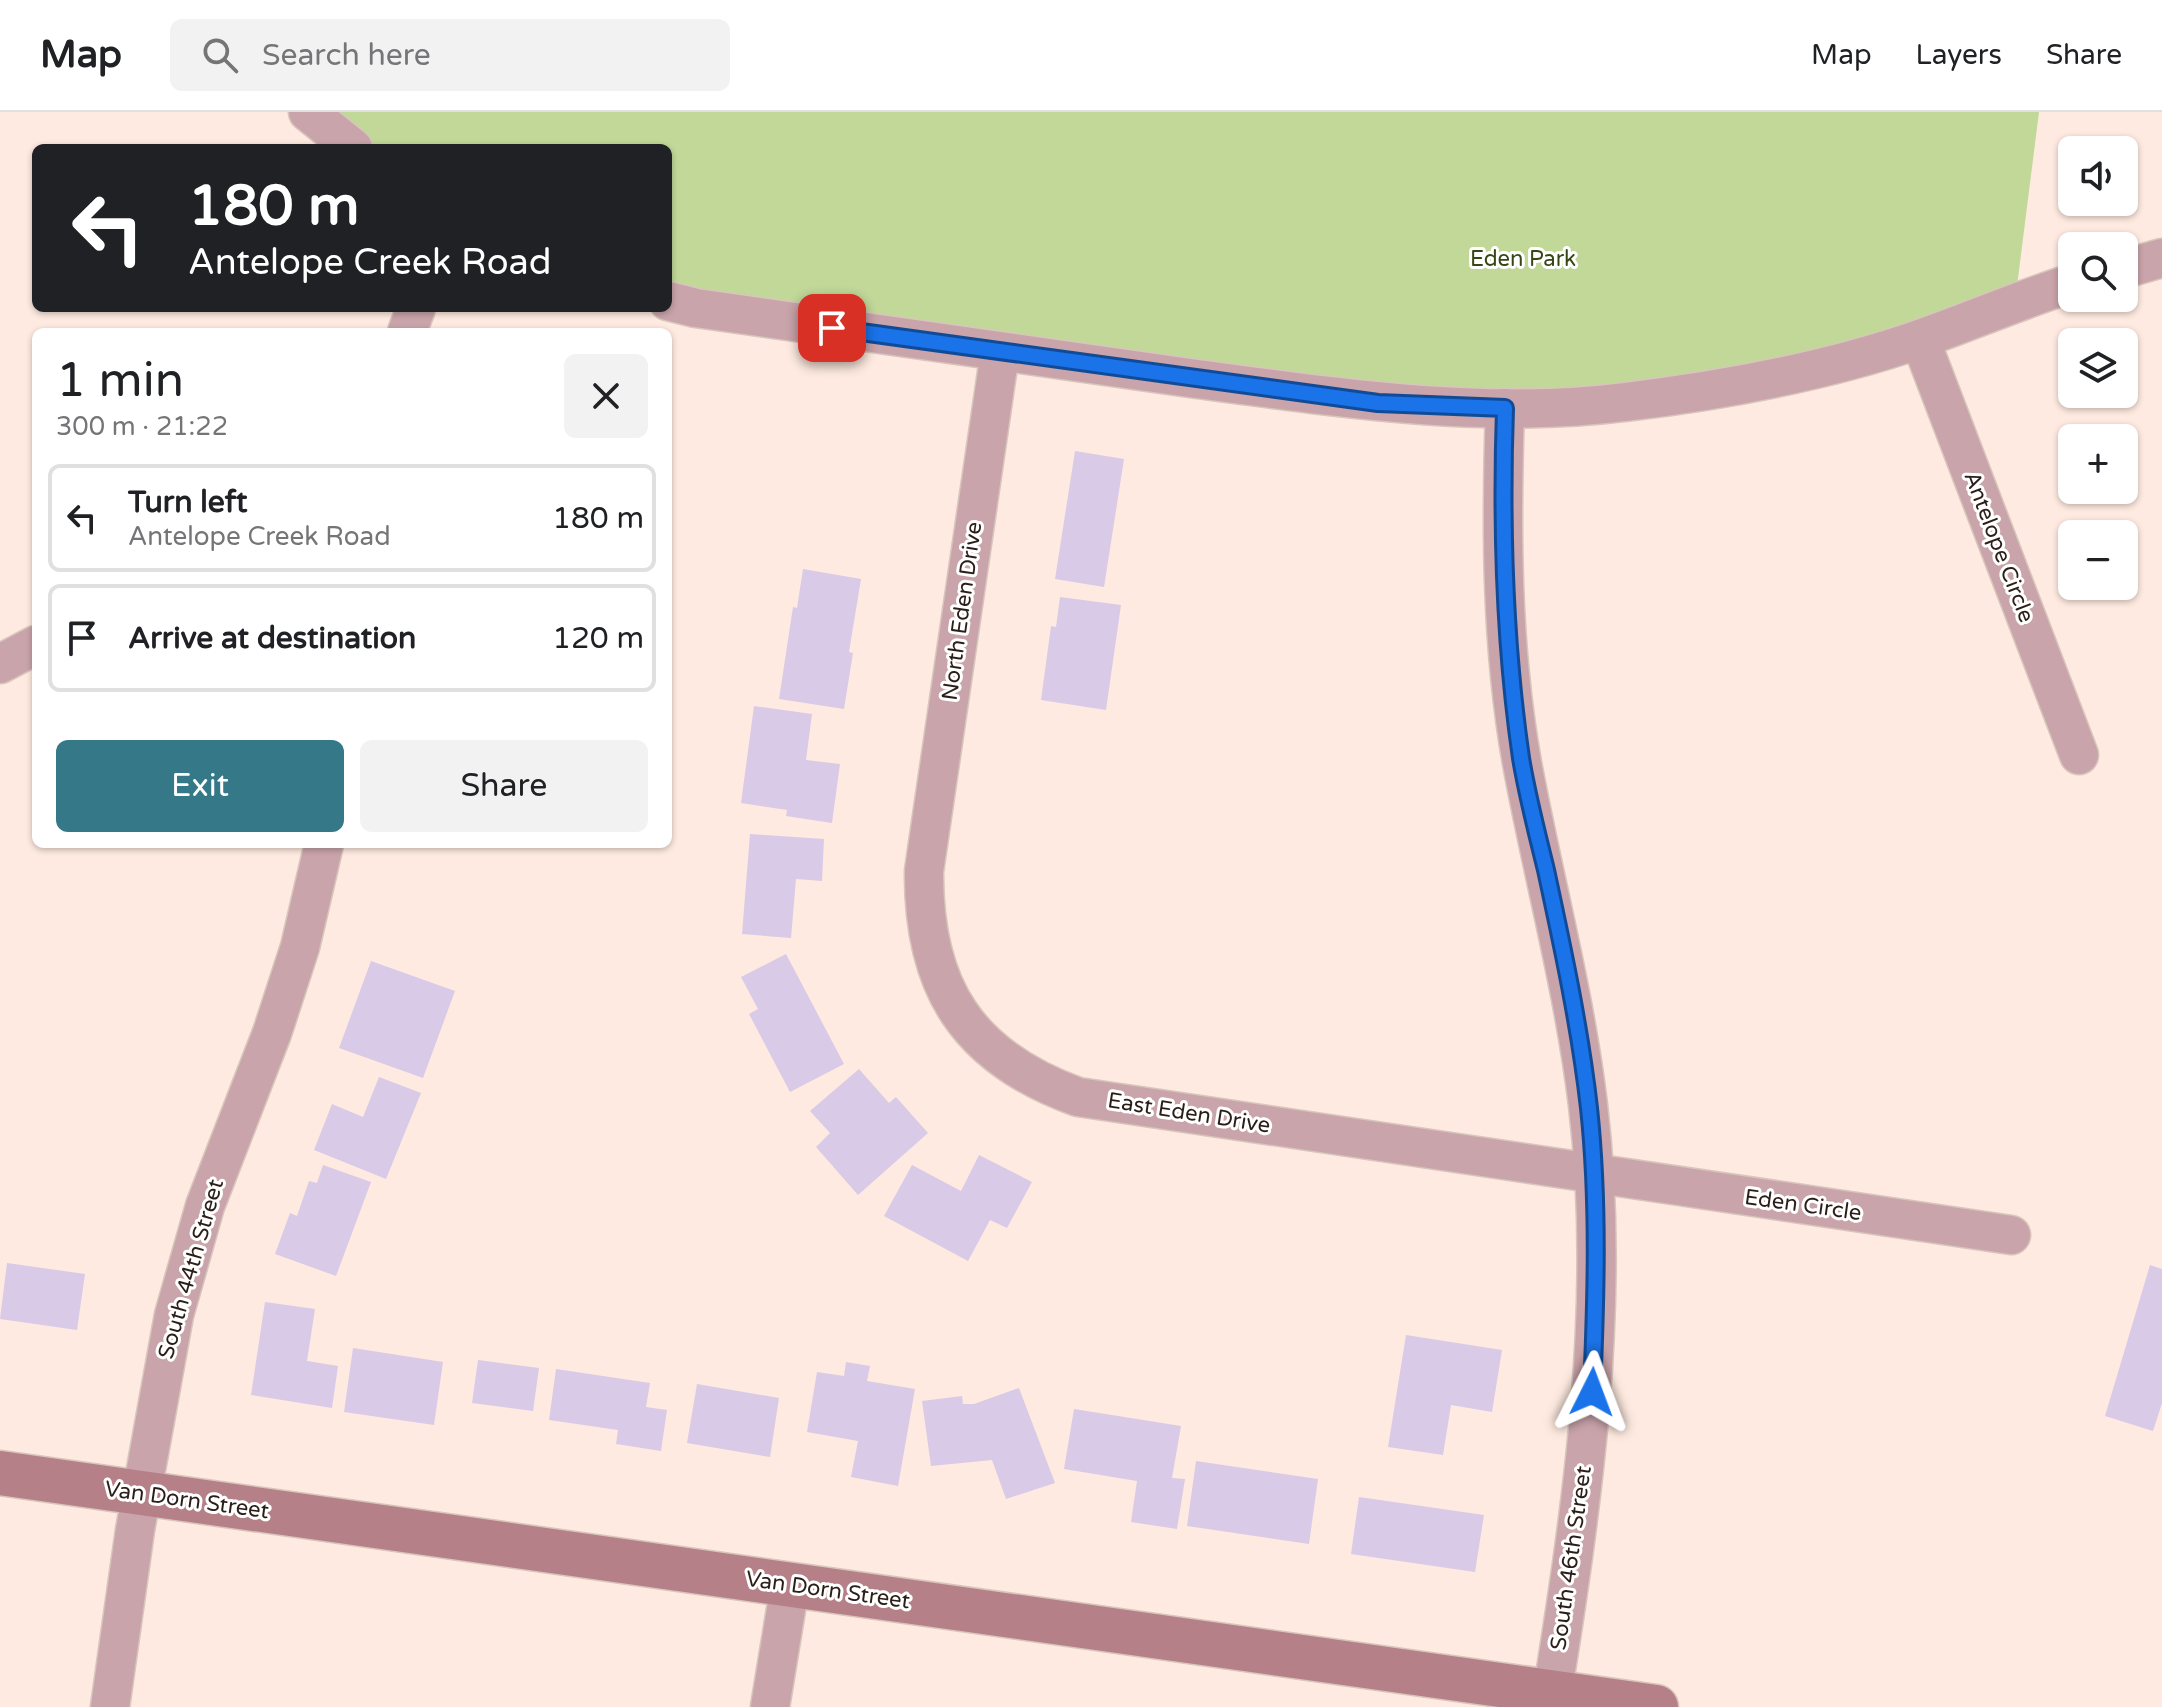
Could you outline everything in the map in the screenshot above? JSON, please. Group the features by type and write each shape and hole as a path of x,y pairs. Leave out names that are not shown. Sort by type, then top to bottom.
{"main road":[{"name":"Van Dorn Street","path":"0,1473 790,1585 1551,1700 1656,1707"}],"street":[{"path":"308,112 348,144"},
{"path":"2138,265 2162,258"},
{"path":"672,302 1000,352 1378,403 1505,408 1620,403 1734,387 1836,364 1920,339 2058,288"},
{"name":"Antelope Circle","path":"1920,339 2079,755"},
{"name":"North Eden Drive","path":"924,871 1000,352"},
{"name":"South 46th Street","path":"1505,408 1501,522 1506,637 1522,761 1572,992 1594,1175 1597,1289 1592,1392 1551,1700"},
{"path":"0,664 32,647"},
{"name":"South 44th Street","path":"110,1707 174,1315 205,1206 272,1033 300,947 323,848"},
{"name":"East Eden Drive","path":"924,871 923,915 929,945 951,1001 979,1038 1005,1061 1044,1085 1078,1097 1594,1175"},
{"name":"Eden Circle","path":"1594,1175 2011,1235"},
{"path":"770,1707 790,1585"}],"green space":[{"name":"Eden Park","path":"309,112 2039,112 2015,302 1919,339 1505,408 672,302 672,144 348,144"}],"building":[{"path":"1075,451 1124,459 1104,587 1055,579"},
{"path":"803,569 861,579 849,652 853,653 844,709 779,699 793,607 797,608"},
{"path":"1060,597 1121,605 1106,710 1041,700 1051,626 1056,627"},
{"path":"754,706 812,714 806,760 840,764 832,823 786,816 787,810 741,803"},
{"path":"750,834 824,839 822,881 796,879 791,938 742,934"},
{"path":"786,954 844,1064 790,1092 749,1014 758,1009 741,977"},
{"path":"371,961 455,991 423,1078 339,1048"},
{"path":"859,1069 889,1103 896,1097 928,1133 858,1195 816,1147 830,1133 810,1111"},
{"path":"379,1077 421,1093 386,1179 314,1150 332,1104 363,1117"},
{"path":"979,1155 1032,1182 1007,1228 990,1220 968,1261 884,1216 912,1165 961,1191"},
{"path":"323,1165 371,1182 336,1276 275,1254 290,1213 297,1216 309,1181 317,1183"},
{"path":"7,1263 85,1274 77,1330 0,1319"},
{"path":"2150,1265 2162,1269 2162,1403 2153,1431 2105,1416"},
{"path":"265,1302 315,1309 307,1361 338,1366 332,1408 251,1395"},
{"path":"1406,1335 1502,1350 1492,1412 1451,1405 1443,1455 1388,1447"},
{"path":"353,1348 443,1362 434,1425 344,1412"},
{"path":"478,1360 539,1368 533,1411 472,1403"},
{"path":"846,1362 870,1366 867,1381 915,1389 898,1486 851,1477 858,1441 807,1432 817,1372 844,1376"},
{"path":"556,1369 650,1383 646,1407 667,1410 661,1451 616,1444 618,1430 549,1420"},
{"path":"697,1384 779,1398 770,1457 687,1443"},
{"path":"1019,1388 1055,1483 1006,1499 992,1460 931,1466 922,1401 962,1396 963,1404 974,1404"},
{"path":"1074,1409 1181,1426 1172,1478 1185,1479 1177,1529 1131,1522 1137,1481 1064,1469"},
{"path":"1196,1461 1318,1479 1309,1544 1187,1526"},
{"path":"1359,1497 1484,1515 1475,1572 1351,1554"}],"route":[{"path":"832,328 1378,403 1505,408 1501,522 1506,637 1522,761 1572,992 1588,1106 1594,1175 1597,1289 1592,1392"}]}
